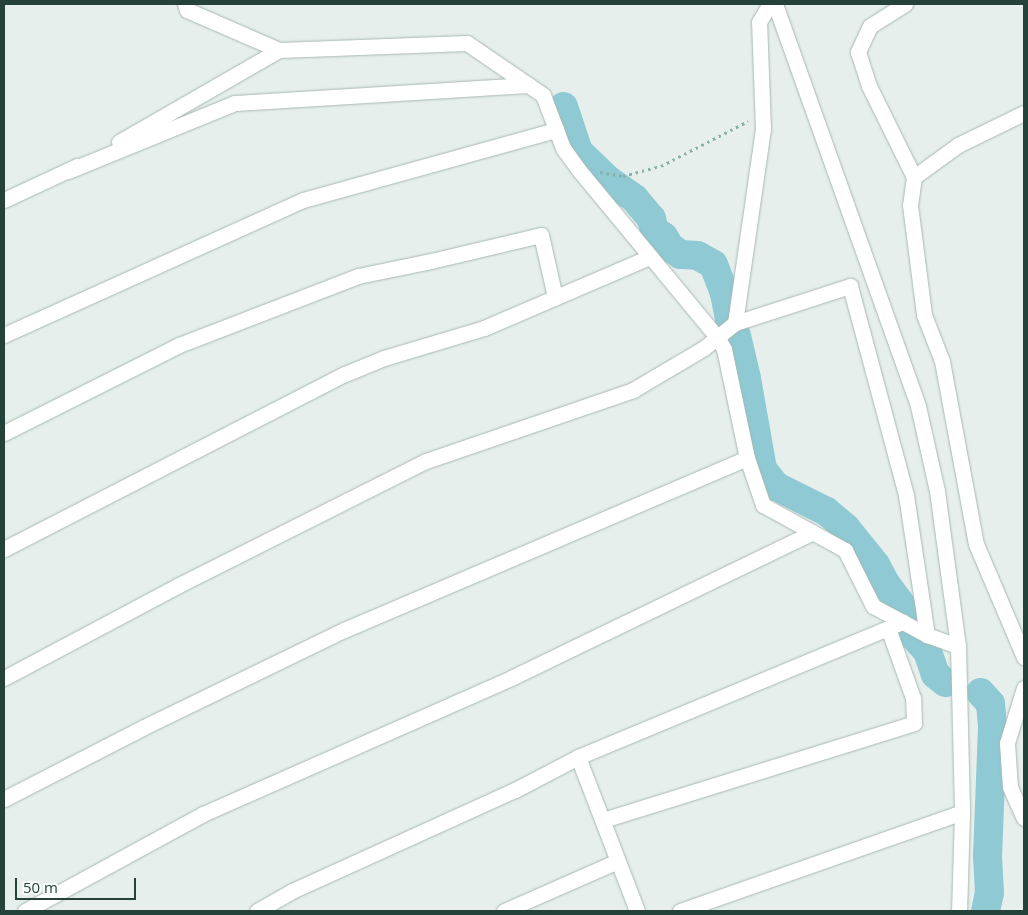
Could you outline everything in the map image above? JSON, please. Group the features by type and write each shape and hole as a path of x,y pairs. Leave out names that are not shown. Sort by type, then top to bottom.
{"street":[{"path":"185,4 186,10 279,50 467,44 544,95 563,148 578,169 717,337 724,349 747,458 763,505 845,550 873,606 927,635 958,646"},
{"path":"735,323 763,129 759,22 770,4"},
{"path":"775,4 918,406 937,491 958,646 962,812 959,911"},
{"path":"905,4 870,26 858,52 869,86 914,177 910,205 924,315 942,361 976,544 1024,657"},
{"path":"68,171 279,50"},
{"path":"4,200 68,171 235,103 528,84"},
{"path":"914,177 958,145 1024,113"},
{"path":"4,335 303,200 556,130"},
{"path":"4,433 179,345 358,276 431,261 540,234 555,298"},
{"path":"4,550 345,374 384,358 484,328 650,257"},
{"path":"4,678 179,586 426,461 633,390 704,348 735,323 850,286 906,495 927,635"},
{"path":"4,799 144,727 344,630 747,458"},
{"path":"25,911 203,814 511,678 813,532"},
{"path":"257,911 292,891 515,790 578,757 903,622"},
{"path":"603,820 914,723 913,698 888,628"},
{"path":"1024,688 1007,744 1010,786 1024,818"},
{"path":"578,757 637,911"},
{"path":"680,911 962,812"},
{"path":"504,911 618,861"}],"path":[{"path":"578,169 623,176 661,166 762,114"}],"waterway":[{"path":"563,106 578,151 607,179 634,198 651,218 654,230 663,236 670,247 680,254 697,255 713,264 724,293 729,319"},
{"path":"736,335 746,378 762,469 776,486 826,511 845,527 875,564 885,583 908,614"},
{"path":"910,632 927,651 935,674 945,682"},
{"path":"980,692 990,703 992,727 987,855 989,892 985,911"}]}
